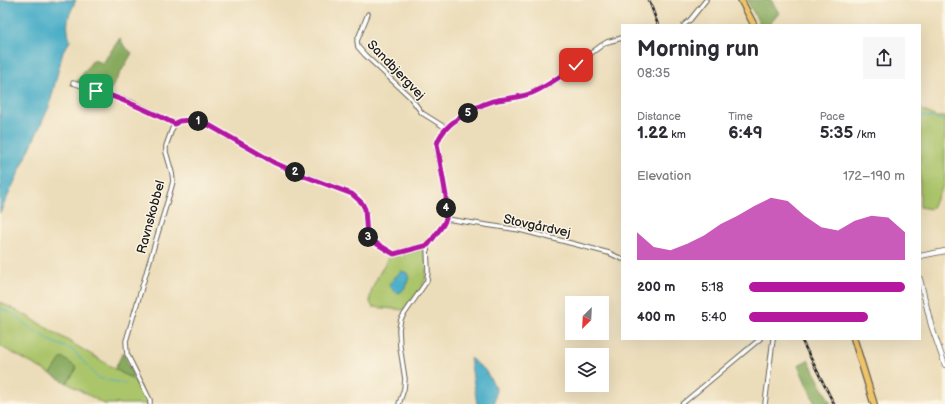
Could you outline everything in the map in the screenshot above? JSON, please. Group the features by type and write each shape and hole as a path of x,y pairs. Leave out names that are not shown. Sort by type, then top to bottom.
{"main road":[{"path":"741,0 753,24"},
{"path":"854,340 874,404"}],"street":[{"path":"685,24 706,0"},
{"name":"Sandbjergvej","path":"368,14 357,41 358,47 410,97 422,113 446,128"},
{"path":"399,404 404,389 405,379 400,347 399,328 401,319 427,281 428,271 426,254 428,245 446,219 446,196 437,144 438,140 446,128 463,116 494,101 530,94 541,89 550,84 602,45 621,38"},
{"path":"73,83 131,102 175,124 179,121 192,120 207,124 275,163 304,176 352,194 362,203 365,209 367,236 388,252 394,254 401,253 428,245"},
{"name":"Ravnskobbel","path":"150,404 150,400 127,354 126,341 173,181 166,146 175,124"},
{"name":"Stovgårdvej","path":"446,219 520,230 609,253 621,259"},
{"path":"921,256 944,252"},
{"path":"921,283 931,325 945,365"},
{"path":"682,404 758,340"},
{"path":"766,404 773,340"}],"green space":[{"path":"747,0 771,0 779,13 770,24 759,24"},
{"path":"120,38 124,46 132,53 108,94 76,83 93,60 103,63"},
{"path":"921,110 936,117 945,117 945,183 931,209 921,207"},
{"path":"423,249 426,275 418,294 404,310 373,307 370,303 372,290 389,256 395,256"},
{"path":"0,302 27,316 132,379 139,385 148,404 104,404 67,383 77,368 62,358 51,374 0,346"},
{"path":"123,352 133,376 132,379 115,369"},
{"path":"62,357 77,368 67,383 51,374"},
{"path":"808,360 831,404 815,404 798,365"}],"water":[{"path":"0,0 76,0 68,20 70,41 63,52 49,107 0,213"},
{"path":"401,271 407,273 409,277 406,286 399,293 396,292 389,284"},
{"path":"470,358 485,370 496,388 494,404 477,404"}],"waterway":[{"path":"921,115 945,121"},
{"path":"0,308 12,313 30,328 53,342 73,350 98,378 126,384"}],"railway":[{"path":"649,0 658,24"},
{"path":"802,340 834,404"}],"route":[{"path":"96,91 131,102 175,124 179,121 185,120 192,120 207,124 275,163 304,176 352,194 358,198 365,209 367,217 366,232 369,239 379,244 388,252 394,254 428,245 446,219 446,196 437,149 438,140 446,128 463,116 483,105 494,101 530,94 541,89 576,65"}]}
